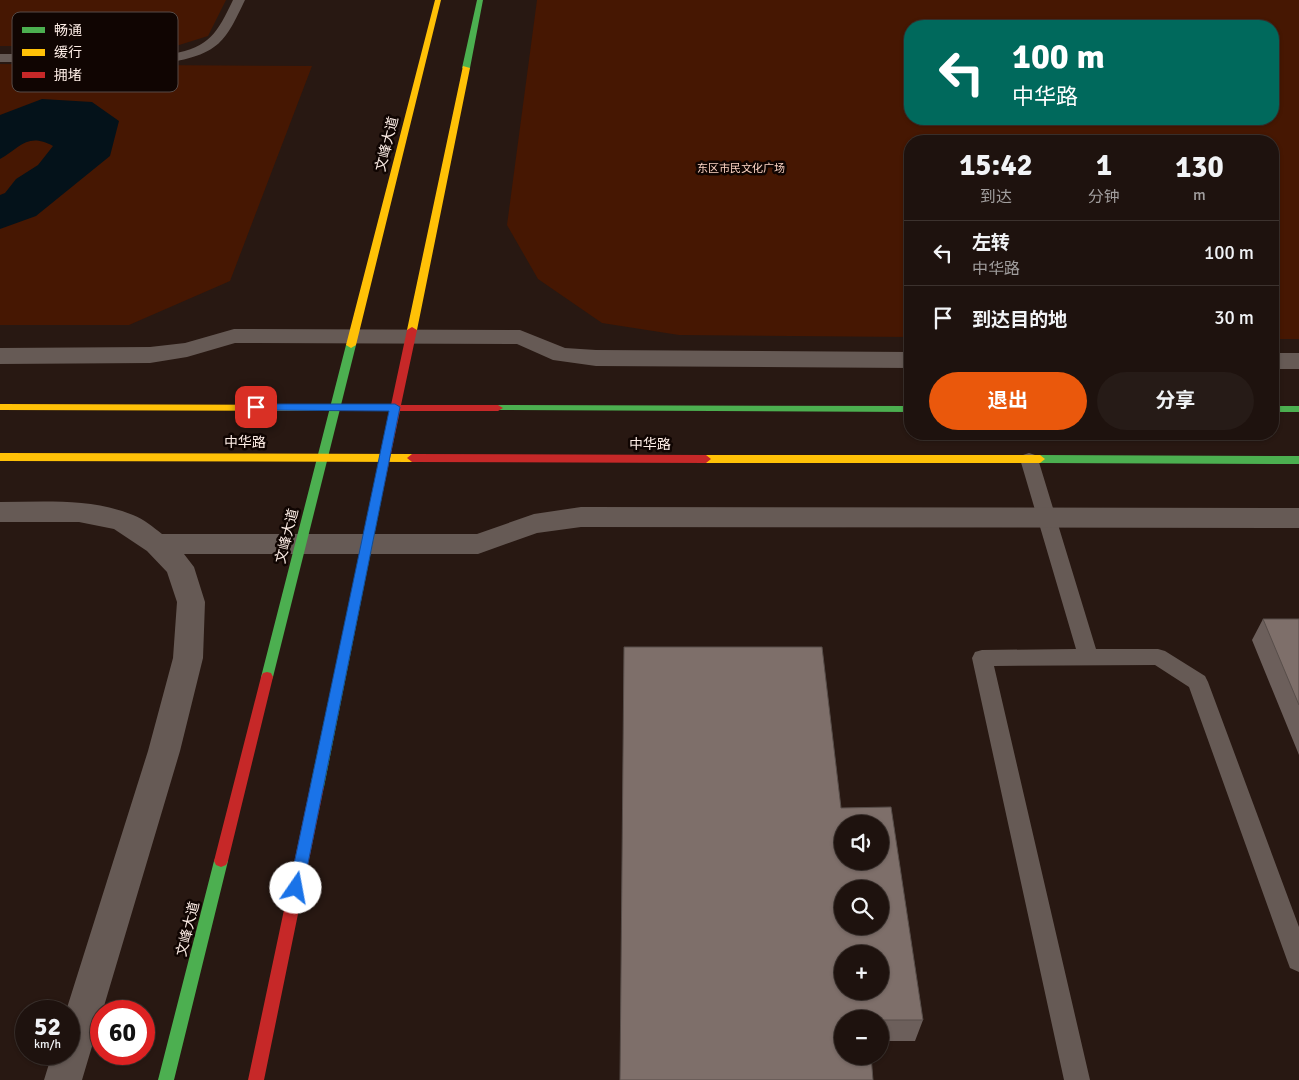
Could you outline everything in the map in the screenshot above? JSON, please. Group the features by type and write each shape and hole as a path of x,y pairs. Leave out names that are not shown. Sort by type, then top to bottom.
{"main road":[{"name":"文峰大道","path":"166,1080 438,0"},
{"path":"256,1080 480,0"},
{"path":"0,406 904,409"},
{"path":"1279,409 1299,409"},
{"name":"中华路","path":"0,457 1299,460"}],"street":[{"path":"0,356 150,355 187,350 234,336 520,337 561,354 596,358 904,360"},
{"path":"1279,361 1299,361"},
{"path":"0,512 61,512 97,515 124,522 157,544 180,567 191,602 188,658 164,751 63,1080"},
{"path":"157,544 478,544 534,524 581,517 1299,518"}],"lane":[{"path":"178,57 191,55 208,48 221,37 239,0"},
{"path":"1029,459 1088,658"},
{"path":"1077,1080 982,658 1158,658 1198,682 1299,960"}],"green space":[{"path":"0,0 226,0 208,36 178,45 178,12 12,12 12,46 0,46"},
{"name":"东区市民文化广场","path":"537,0 1299,0 1299,339 1279,339 1279,135 904,135 904,337 679,335 602,323 538,279 507,225"},
{"path":"0,64 12,64 12,92 178,92 178,65 312,66 230,281 129,325 0,325"}],"shaded area":[{"path":"42,99 92,102 119,121 110,156 36,216 0,229 0,195 5,193 16,179 38,165 53,146 44,142 30,141 0,159 0,115"}],"building":[{"path":"1263,619 1299,619 1299,705"},
{"path":"624,647 822,647 841,808 891,807 923,1020 889,1020 889,1010 834,1010 834,1065 872,1065 873,1080 620,1080"}],"traffic: fast":[{"path":"466,68 480,0"},
{"path":"267,677 351,345"},
{"path":"498,408 904,409"},
{"path":"1279,409 1299,409"},
{"path":"1040,459 1299,460"},
{"path":"317,787 377,496"},
{"path":"166,1080 221,861"}],"traffic: slow":[{"path":"351,345 438,0"},
{"path":"412,330 466,68"},
{"path":"0,407 338,408"},
{"path":"0,457 412,458"},
{"path":"706,459 1040,459"}],"traffic: jam":[{"path":"377,496 412,330"},
{"path":"338,408 498,408"},
{"path":"412,458 706,459"},
{"path":"221,861 267,677"},
{"path":"256,1080 317,787"}],"route":[{"path":"256,407 395,407 296,888"}]}
